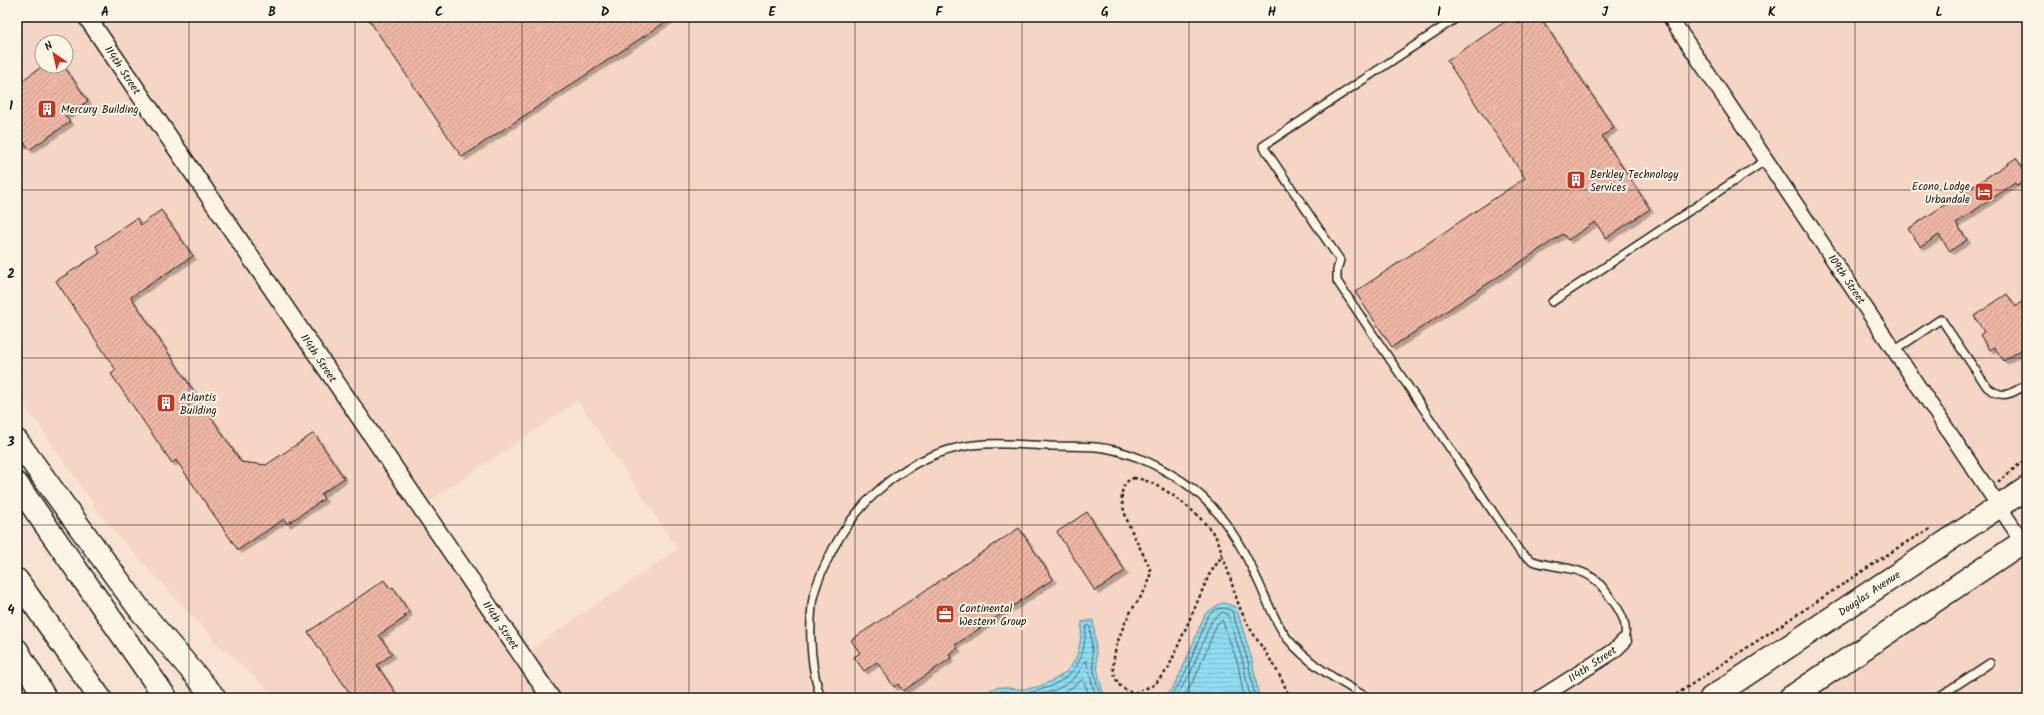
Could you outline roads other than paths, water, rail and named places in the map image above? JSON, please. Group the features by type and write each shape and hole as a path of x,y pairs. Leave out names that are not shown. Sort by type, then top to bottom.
{"main road":[{"path":"17,441 140,610 215,698"},
{"path":"17,484 166,698"},
{"name":"Douglas Avenue","path":"1711,698 1992,499 2027,488"},
{"path":"1790,698 1814,692 2026,545"},
{"path":"17,580 100,698"},
{"path":"17,650 45,698"}],"street":[{"name":"114th Street","path":"87,17 551,698"},
{"name":"109th Street","path":"1670,17 1992,499 2026,545"},
{"name":"114th Street","path":"1540,698 1614,651 1624,641"}],"lane":[{"path":"1458,17 1263,146 1340,260 1337,270 1337,281 1520,552 1532,560 1582,572 1592,576 1600,584 1620,612 1625,624 1626,632 1624,641"},
{"path":"1552,302 1766,160"},
{"path":"1894,351 1941,319 1987,387 1993,392 2013,394 2027,384"},
{"path":"821,698 815,677 812,642 812,605 821,572 837,540 862,505 878,489 894,477 921,461 942,453 961,447 981,445 1103,448 1135,455 1183,482 1218,513 1230,529 1242,547 1272,614 1287,638 1309,660 1330,676 1368,698"},
{"path":"1937,698 1990,663"}],"water":[{"path":"1224,603 1236,607 1252,660 1259,698 1162,698 1172,689 1182,670 1205,614 1219,604"},
{"path":"1093,620 1099,679 1106,698 984,698 985,693 996,688 1004,687 1017,689 1036,687 1059,677 1072,665 1076,658 1080,642 1082,622"}],"place":[{"name":"Mercury Building","path":"47,109"},
{"name":"Berkley Technology Services","path":"1576,180"},
{"name":"Econo Lodge Urbandale","path":"1984,192"},
{"name":"Atlantis Building","path":"166,403"},
{"name":"Continental Western Group","path":"945,614"}]}
